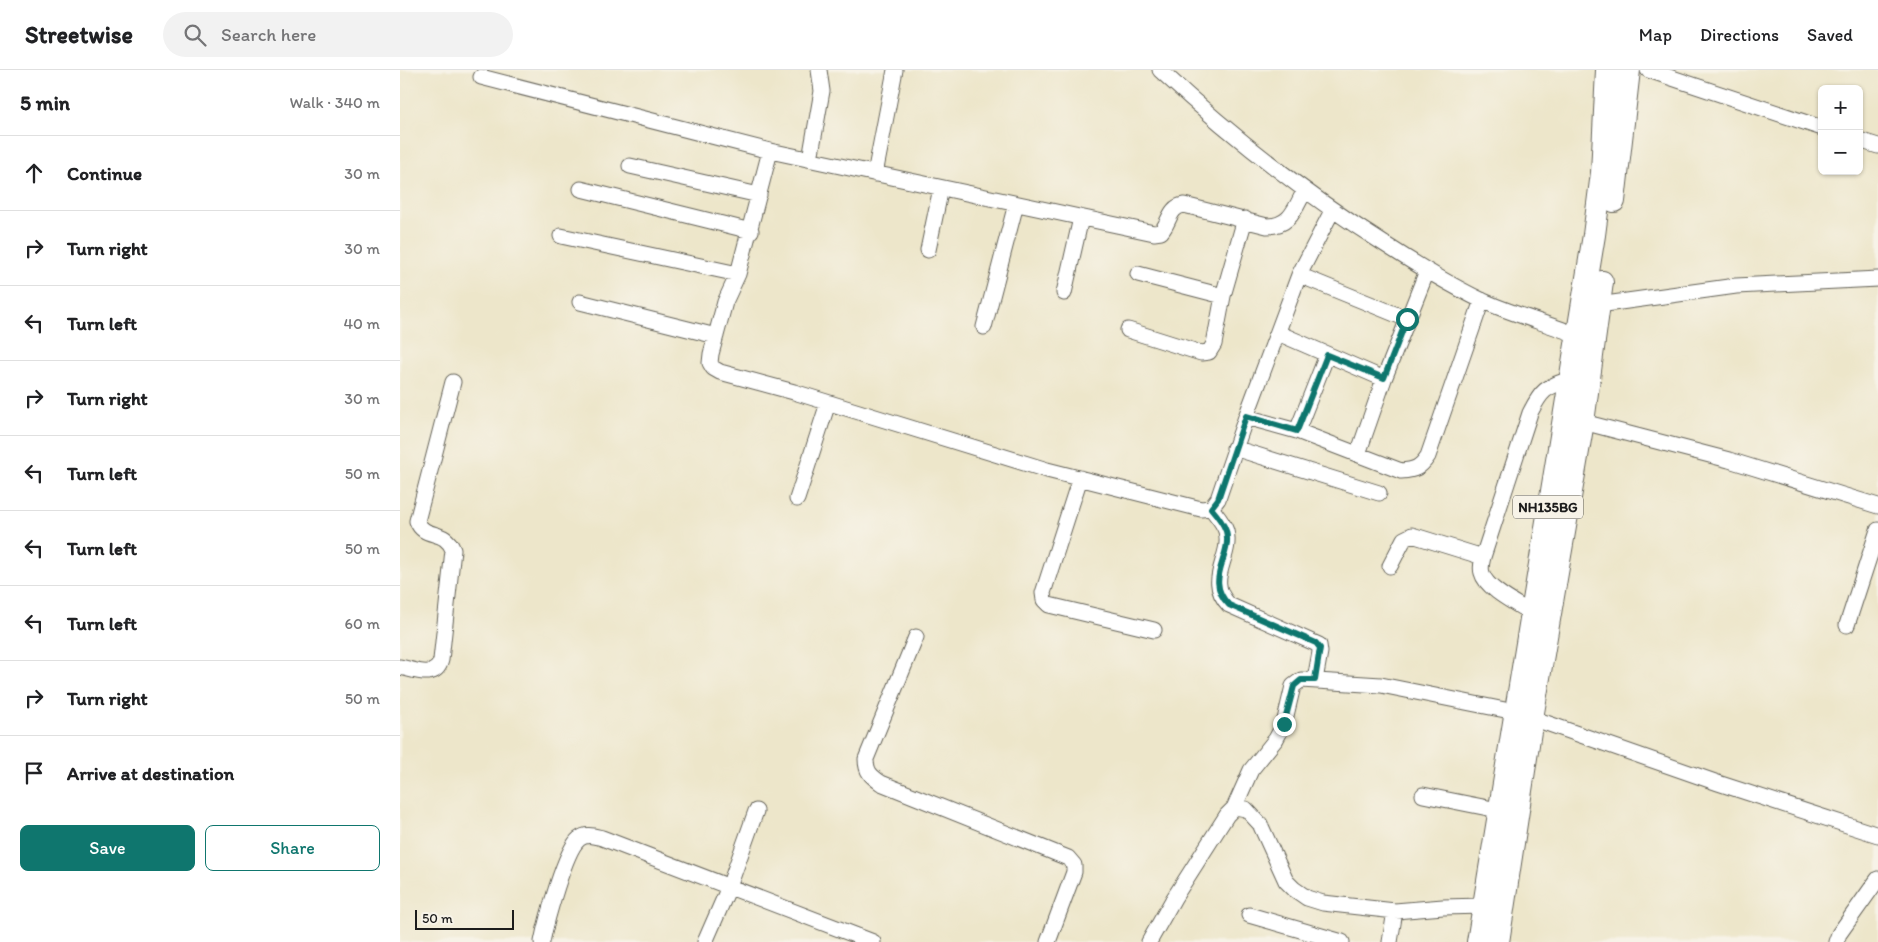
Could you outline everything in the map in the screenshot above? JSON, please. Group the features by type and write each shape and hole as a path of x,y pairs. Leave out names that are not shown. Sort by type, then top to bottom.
{"highway":[{"name":"NH135BG","path":"1478,942 1498,810 1523,715 1583,422 1602,173 1607,70"},
{"name":"NH135BG","path":"1498,942 1523,715 1531,613 1577,335 1591,306 1614,198 1629,70"}],"street":[{"path":"810,159 822,91 819,70"},
{"path":"875,174 895,70"},
{"path":"1160,70 1205,112 1305,190 1332,210 1427,271 1482,300 1577,335"},
{"path":"1648,70 1818,127"},
{"path":"481,77 770,151 1154,233 1161,232 1166,226 1172,211 1177,206 1184,205 1267,226 1280,224 1286,222 1305,190"},
{"path":"1863,141 1878,146"},
{"path":"770,151 751,231 716,336 710,359 713,368 720,372 828,402 1047,470 1201,509 1211,508 1218,499 1234,448 1299,275 1332,210"},
{"path":"630,166 760,195"},
{"path":"928,250 942,188"},
{"path":"581,189 751,231"},
{"path":"984,327 1016,204"},
{"path":"1064,293 1081,218"},
{"path":"1128,330 1201,353 1209,352 1214,344 1222,296 1245,219"},
{"path":"561,236 738,274"},
{"path":"1358,454 1384,378 1427,271"},
{"path":"1138,274 1222,296"},
{"path":"1299,275 1407,319"},
{"path":"1591,306 1736,286 1878,279"},
{"path":"1246,416 1297,431 1401,471 1414,470 1421,466 1428,456 1482,300"},
{"path":"580,302 716,336"},
{"path":"1278,333 1384,378"},
{"path":"1297,431 1327,355"},
{"path":"1531,613 1497,591 1485,580 1481,568 1530,413 1539,395 1549,386 1570,379"},
{"path":"400,667 427,673 439,667 441,660 453,550 450,542 443,537 424,531 419,527 417,521 453,382"},
{"path":"797,499 828,402"},
{"path":"1583,422 1729,460 1878,506"},
{"path":"1234,448 1378,493"},
{"path":"1080,478 1043,594 1044,600 1049,605 1154,630"},
{"path":"1211,508 1223,524 1226,533 1218,578 1218,588 1222,598 1229,605 1319,646 1320,652 1315,680"},
{"path":"1847,625 1878,530"},
{"path":"1390,566 1404,539 1412,535 1483,557"},
{"path":"916,636 866,759 866,768 871,776 881,783 1068,858 1074,865 1074,872 1048,942"},
{"path":"1149,942 1226,815 1234,808 1251,770 1276,739 1284,724 1294,686 1301,680 1381,686 1523,715 1718,783 1878,835"},
{"path":"1423,795 1498,810"},
{"path":"1234,808 1246,809 1260,824 1286,880 1294,889 1307,898 1323,903 1395,911 1483,906"},
{"path":"705,942 729,887 756,811"},
{"path":"542,942 546,921 575,844 580,838 588,835 602,838 873,942"},
{"path":"1836,942 1839,934 1878,879"},
{"path":"1390,942 1395,911"},
{"path":"1250,915 1342,942"}],"route":[{"path":"1284,724 1296,683 1301,680 1315,680 1320,648 1316,643 1229,605 1222,598 1218,588 1218,578 1226,543 1226,533 1223,524 1211,508 1218,499 1246,416 1297,431 1327,355 1384,378 1407,319"}]}
